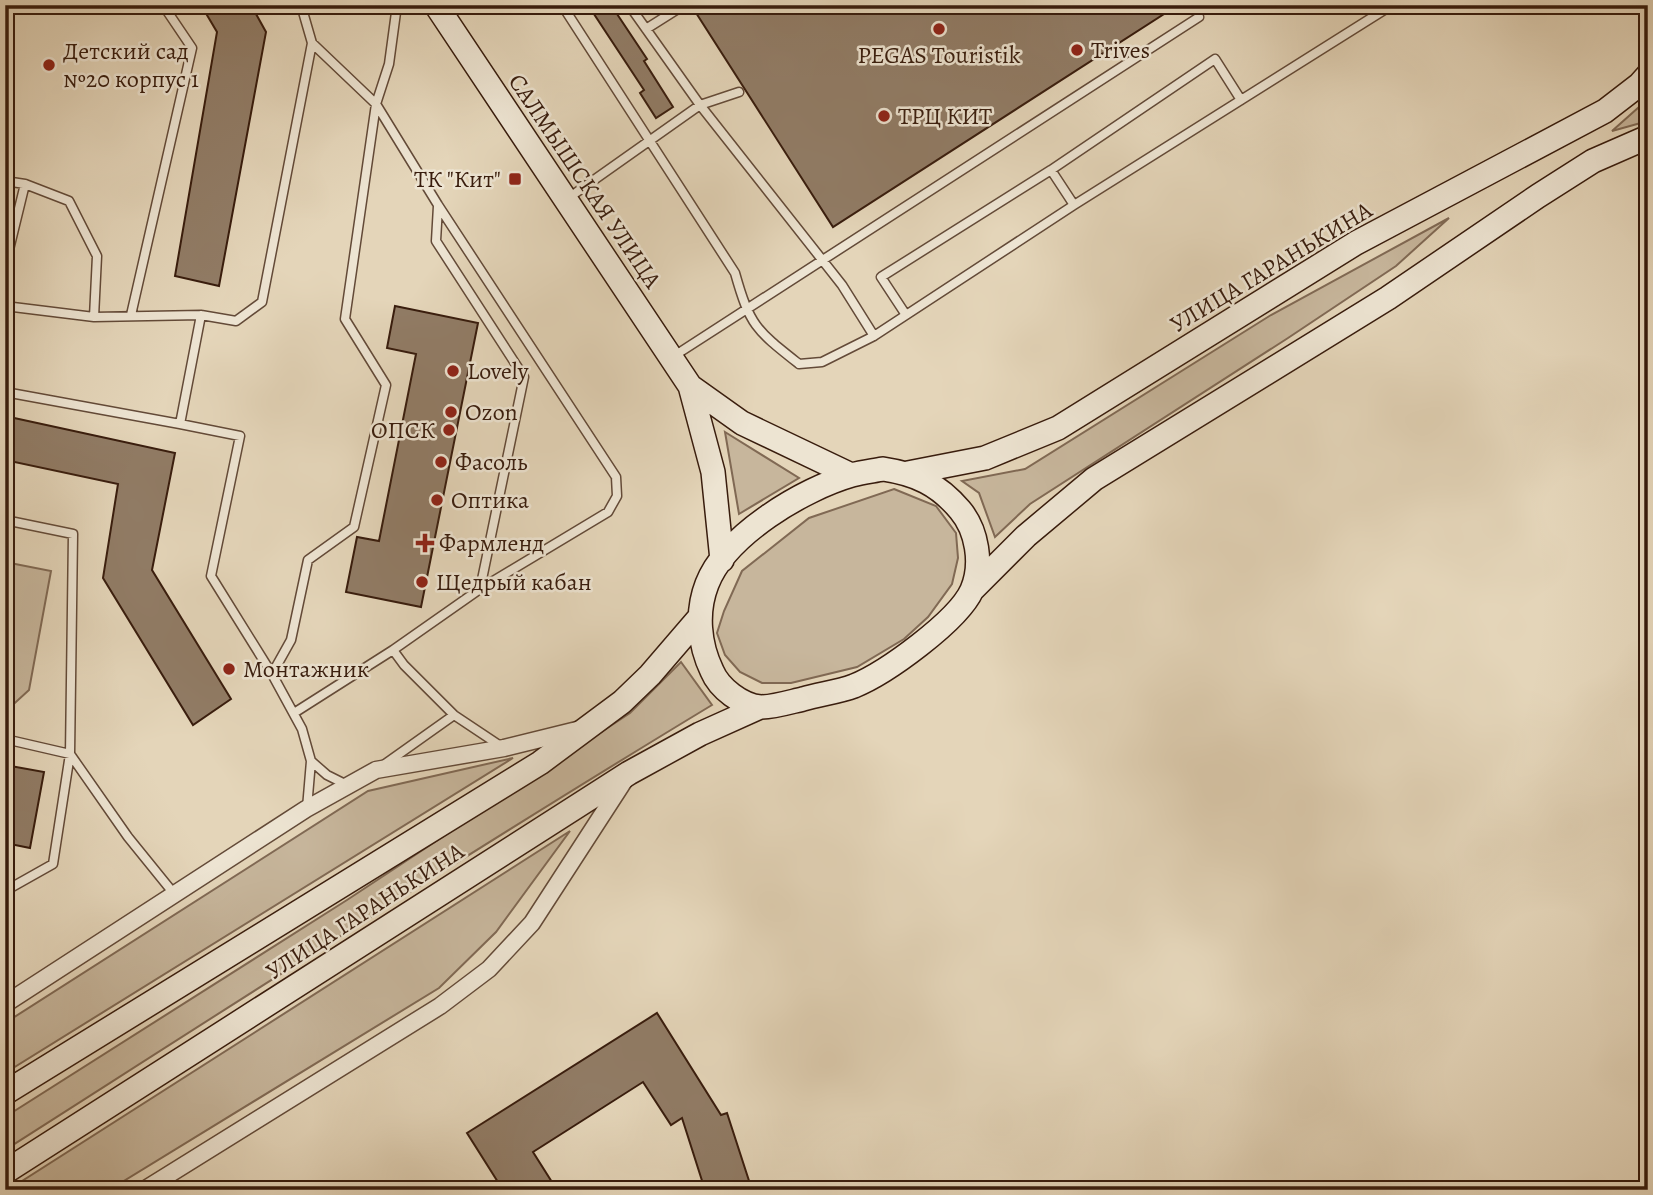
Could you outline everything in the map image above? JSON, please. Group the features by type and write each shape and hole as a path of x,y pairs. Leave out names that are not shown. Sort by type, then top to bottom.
{"main road":[{"name":"САЛМЫШСКАЯ УЛИЦА","path":"436,5 690,386 713,472 722,559"},
{"name":"УЛИЦА ГАРАНЬКИНА","path":"908,473 985,457 1058,428 1356,243 1605,111 1648,75"},
{"path":"972,590 1026,536 1094,480 1388,298 1538,195 1593,161 1648,137"},
{"name":"САЛМЫШСКАЯ УЛИЦА","path":"690,386 742,423 851,475"},
{"path":"760,707 735,698 714,677 705,656 699,618 707,583 722,559 755,525 801,496 851,475 883,469 908,473 944,492 968,519 979,555 972,590"},
{"name":"УЛИЦА ГАРАНЬКИНА","path":"5,1172 629,773 700,734 760,707 855,685 902,659 945,624 972,590"},
{"name":"УЛИЦА ГАРАНЬКИНА","path":"5,1093 540,763 622,702 650,675 699,618"}],"street":[{"path":"8,1000 306,809 376,770 505,748 593,726"},
{"path":"144,1190 440,1006 489,969 531,922 629,773"}],"lane":[{"path":"131,315 192,48 163,5"},
{"path":"5,306 94,317 201,314 236,321 262,302 312,43 301,5"},
{"path":"272,674 291,640 308,561 354,527 386,385 345,319 376,104 389,64 397,5"},
{"path":"562,5 735,273 746,310 760,334 799,364 822,362 874,336 1074,205 1392,5"},
{"path":"629,5 700,105 842,285 874,336"},
{"path":"646,29 684,5"},
{"path":"671,357 1199,17"},
{"path":"294,713 393,650 481,589 608,512 617,496 616,477 438,205 376,104 312,43"},
{"path":"906,315 881,277 1051,170 1215,59 1241,100"},
{"path":"564,200 700,105 739,92"},
{"path":"1051,170 1074,205"},
{"path":"5,181 25,184 69,201 97,256 94,317"},
{"path":"5,267 25,184"},
{"path":"438,205 436,242 524,377 481,589"},
{"path":"180,424 201,314"},
{"path":"5,392 240,436 211,576 272,674 302,729 311,761 306,809"},
{"path":"5,520 72,534 70,754 53,864 5,891"},
{"path":"393,650 404,665 454,715 505,748"},
{"path":"376,770 454,715"},
{"path":"5,739 70,754 128,837 175,895"},
{"path":"311,761 327,775 347,785"}],"shaded area":[{"path":"1648,99 1648,121 1612,131"},
{"path":"1449,218 1396,266 1030,504 995,537 979,493 962,481 1025,469 1271,315"},
{"path":"725,432 799,478 739,514"},
{"path":"894,489 936,506 956,533 958,558 952,584 928,617 904,639 857,667 791,683 762,683 740,672 725,655 717,633 742,571 809,518"},
{"path":"5,562 51,571 29,690 5,712"},
{"path":"681,662 712,705 5,1150 5,1117 347,900 630,713"},
{"path":"513,758 5,1073 5,1023 368,791"},
{"path":"570,831 496,932 439,988 109,1190 8,1190"}],"building":[{"path":"201,5 251,5 266,32 219,286 175,276 217,32"},
{"path":"588,5 611,5 647,59 644,61 673,107 656,118 640,93 644,90"},
{"name":"ТРЦ КИТ","path":"691,5 1178,5 833,227"},
{"path":"395,306 478,323 421,607 346,592 357,537 379,541 416,354 387,348"},
{"path":"5,416 175,453 152,570 231,699 193,725 103,578 118,484 5,460"},
{"path":"5,765 44,772 30,848 5,843"},
{"path":"657,1013 721,1115 727,1113 752,1190 705,1190 682,1118 671,1125 643,1082 533,1152 557,1190 503,1190 467,1133"}],"place":[{"name":"PEGAS Touristik","path":"939,29"},
{"name":"Trives","path":"1077,50"},
{"name":"Детский сад №20 корпус 1","path":"49,65"},
{"name":"ТРЦ КИТ","path":"884,116"},
{"name":"ТК \"Кит\"","path":"515,179"},
{"name":"Lovely","path":"453,371"},
{"name":"Ozon","path":"451,412"},
{"name":"ОПСК","path":"449,430"},
{"name":"Фасоль","path":"441,462"},
{"name":"Оптика","path":"437,500"},
{"name":"Фармленд","path":"425,543"},
{"name":"Щедрый кабан","path":"422,582"},
{"name":"Монтажник","path":"229,669"}]}
